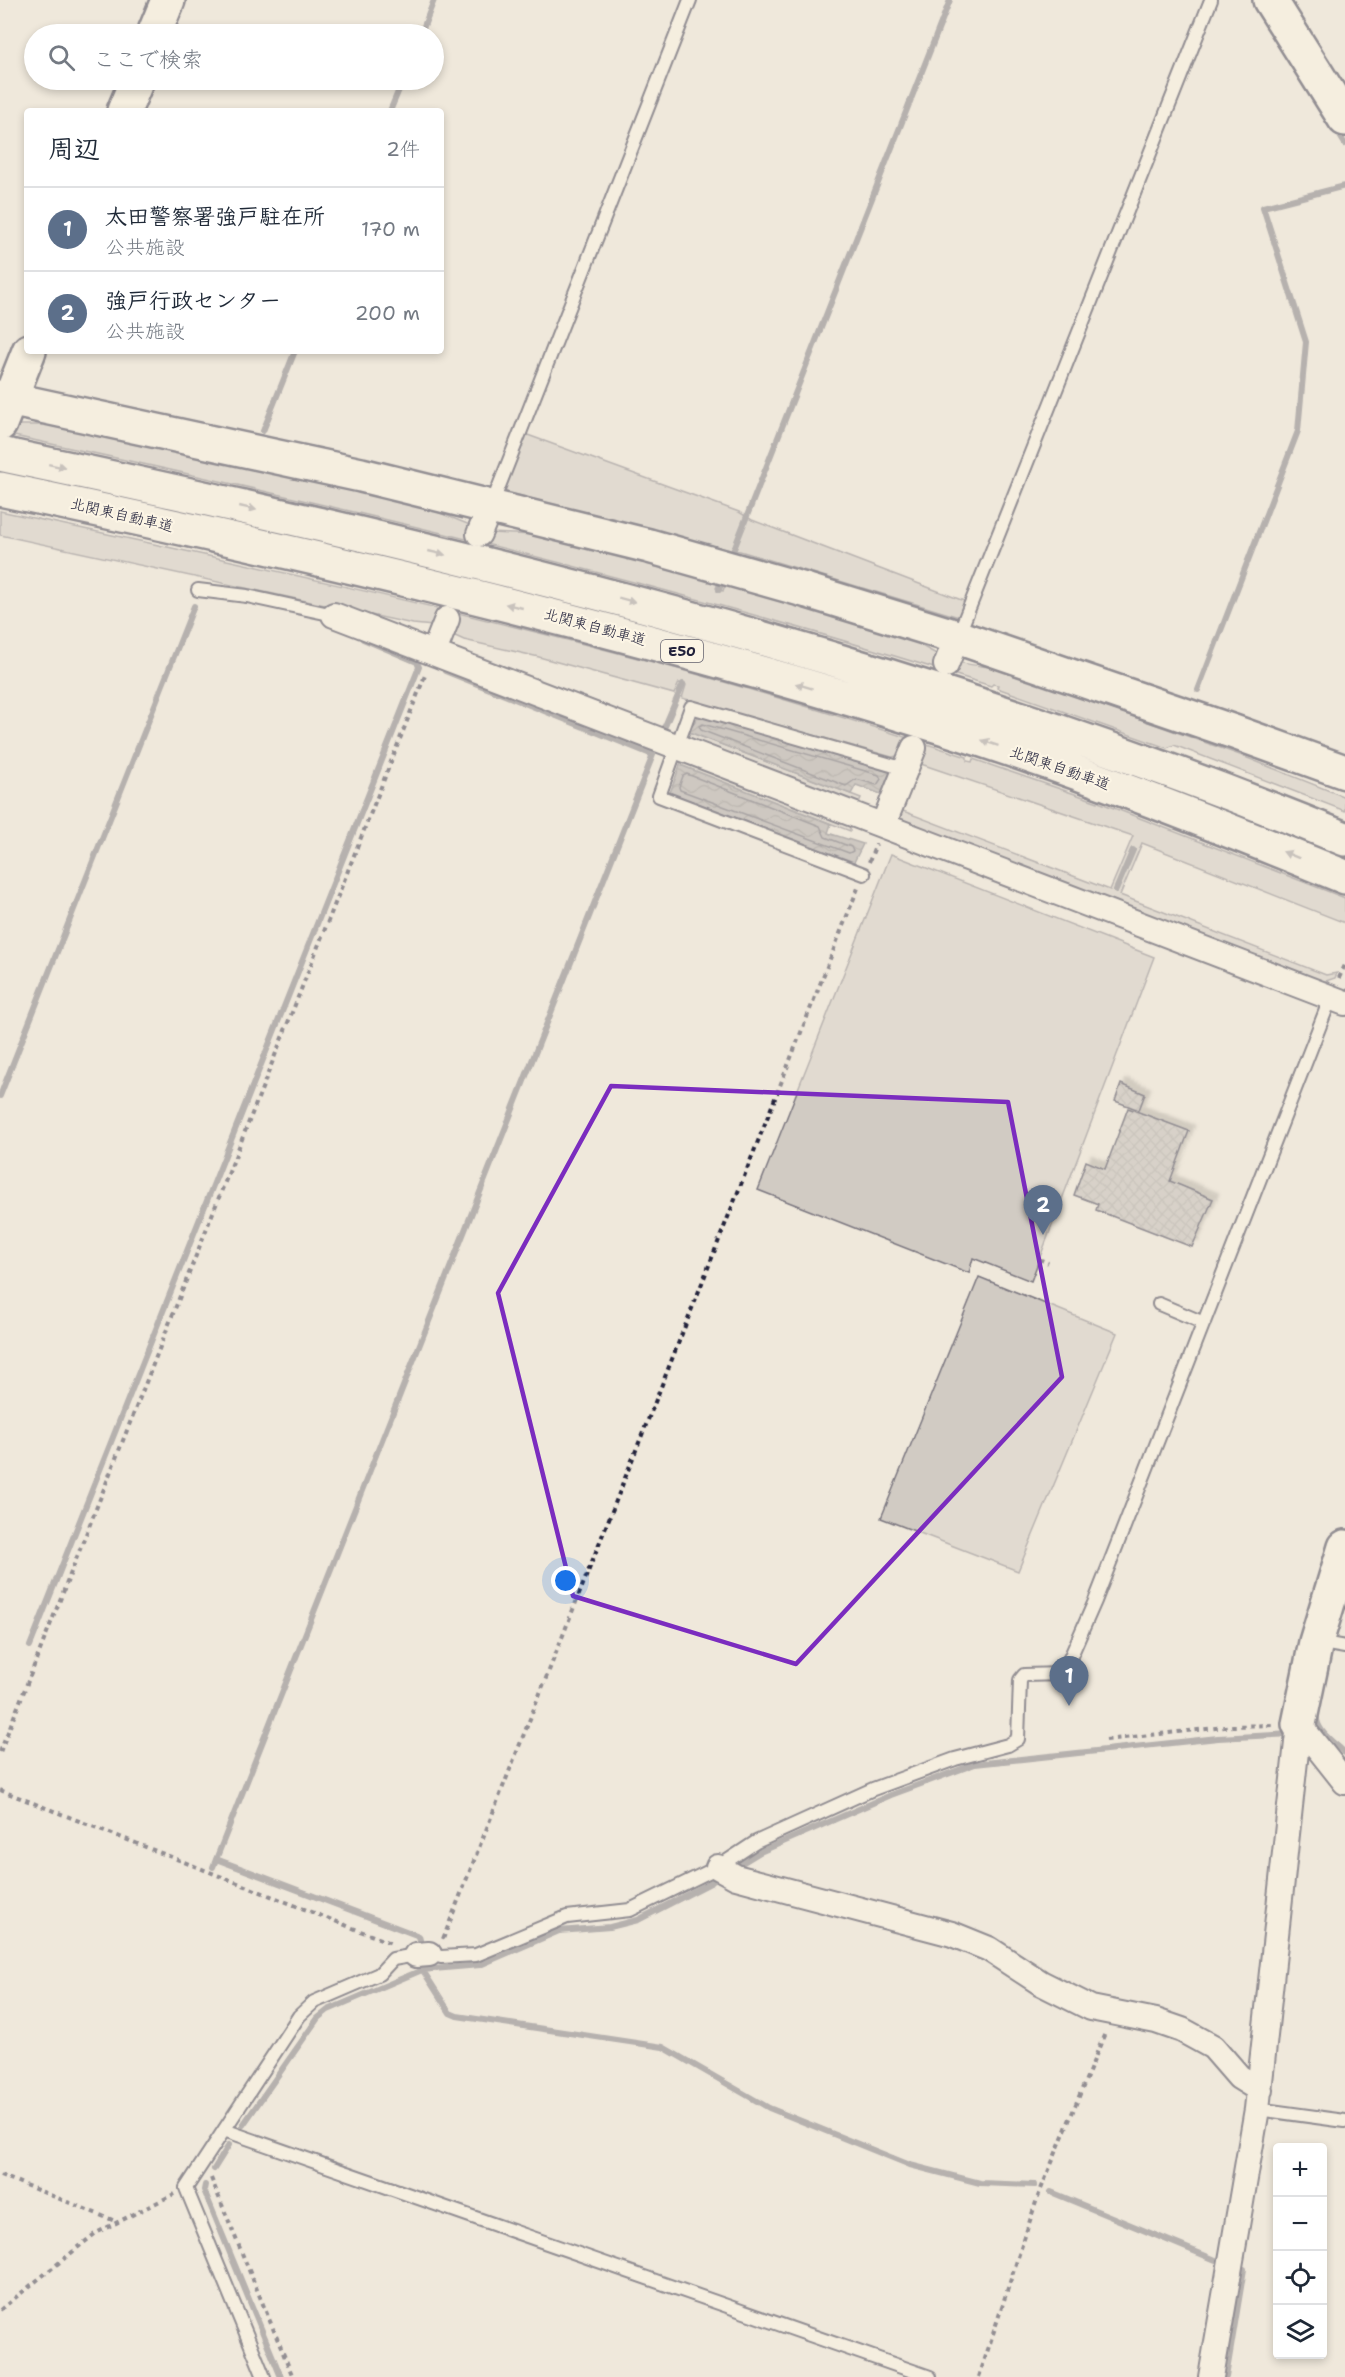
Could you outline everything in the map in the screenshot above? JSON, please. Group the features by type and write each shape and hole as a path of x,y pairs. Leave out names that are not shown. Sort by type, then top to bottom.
{"main road":[{"path":"158,24 168,0"},
{"path":"1270,0 1345,119"},
{"path":"125,108 133,90"},
{"path":"28,354 3,407 361,475 485,520 649,546 808,591 952,651 1234,732 1345,772"},
{"name":"E50","path":"0,454 291,518 524,573 760,636 953,695 1107,748 1345,839"},
{"name":"北関東自動車道","path":"0,489 520,608 740,666 945,728 1108,784 1345,877"},
{"path":"1299,1724 1330,1644 1345,1547"}],"street":[{"path":"334,615 1338,1000"},
{"path":"434,652 447,619"},
{"path":"883,825 910,758"},
{"path":"1299,1724 1345,1782"},
{"path":"1211,2377 1258,2099 1299,1724"},
{"path":"718,1867 736,1877 763,1885 952,1934 989,1948 1041,1983 1091,2008 1156,2021 1182,2030 1213,2047 1258,2099"}],"lane":[{"path":"485,520 690,0"},
{"path":"952,651 1211,0"},
{"path":"198,590 247,596 334,615"},
{"path":"864,874 660,796 692,707 910,758"},
{"path":"264,2377 186,2188 299,2016 314,2002 379,1974 393,1959 423,1955 441,1957 476,1955 567,1917 630,1910 718,1867 756,1842 873,1789 956,1759 1008,1745 1018,1739 1020,1680 1024,1675 1030,1673 1063,1674 1095,1601 1204,1323 1338,1000"},
{"path":"1159,1304 1204,1323"},
{"path":"1258,2099 1345,2121"},
{"path":"224,2130 924,2376"}],"path":[{"path":"0,1752 434,652"},
{"path":"0,1790 423,1955 442,1942 883,825"},
{"path":"1039,1259 1048,1263"},
{"path":"1106,1740 1233,1726 1299,1724"},
{"path":"979,2377 1037,2199 1114,2012"},
{"path":"202,2163 208,2171 293,2377"},
{"path":"0,2175 116,2221"},
{"path":"0,2310 96,2233 186,2188"}],"highlighted area":[{"path":"611,1086 1008,1102 1062,1377 796,1664 573,1596 498,1293"}],"shaded area":[{"path":"20,425 55,425 389,499 435,511 490,533 537,535 718,583 716,588 723,591 725,585 914,641 936,654 955,661 999,668 1240,755 1345,797 1345,811 1174,745 1167,748 997,688 998,685 991,686 746,613 499,547 250,488 0,433 15,429"},
{"path":"525,434 739,512 752,520 964,601 959,617 740,551 506,492 503,484"},
{"path":"0,511 414,602 660,664 890,732 967,757 967,761 972,762 973,759 1101,803 1345,898 1345,923 1142,843 1120,895 1326,975 1337,973 1335,978 1323,982 897,819 898,809 1110,890 1133,836 918,763 902,755 892,757 682,698 686,685 679,683 674,694 539,657 464,640 433,626 413,624 0,535"},
{"path":"689,732 861,798 858,805 687,739"},
{"path":"682,759 850,823 850,831 680,765"},
{"path":"891,854 1154,957 1031,1281 973,1258 969,1273 758,1190"},
{"path":"979,1277 1117,1333 1018,1571 881,1518"}],"water":[{"path":"698,716 890,772 881,794 856,785 851,794 689,732"},
{"path":"680,765 831,824 828,833 863,844 854,862 670,793"}],"building":[{"path":"1121,1084 1145,1094 1139,1110 1115,1101"},
{"path":"1128,1108 1189,1131 1170,1181 1213,1199 1192,1247 1096,1210 1098,1204 1074,1195 1086,1161 1105,1169"}],"waterway":[{"path":"425,24 434,0"},
{"path":"734,549 950,0"},
{"path":"391,108 399,90"},
{"path":"1335,128 1345,144"},
{"path":"1198,690 1298,431 1306,342 1263,207 1345,186"},
{"path":"263,431 294,354"},
{"path":"719,590 721,584"},
{"path":"0,1096 194,606"},
{"path":"30,1646 419,667 417,662 363,639"},
{"path":"213,1867 653,755 445,671"},
{"path":"665,726 683,684"},
{"path":"1116,890 1133,850"},
{"path":"1317,1714 1322,1731 1345,1753"},
{"path":"742,1863 760,1852 891,1795 975,1764 1218,1738 1292,1734"},
{"path":"216,1859 419,1936 421,1944"},
{"path":"243,2125 318,2018 328,2010 422,1970 480,1965 559,1931 610,1927 638,1920 712,1882"},
{"path":"422,1969 450,2013 457,2016 663,2047 769,2108 910,2165 980,2183 1035,2185"},
{"path":"214,2169 229,2145"},
{"path":"205,2185 204,2190 281,2377"},
{"path":"1051,2192 1218,2261"},
{"path":"1226,2377 1244,2269"}],"place":[{"name":"強戸行政センター","path":"1043,1235"},
{"name":"太田警察署強戸駐在所","path":"1069,1706"}]}
